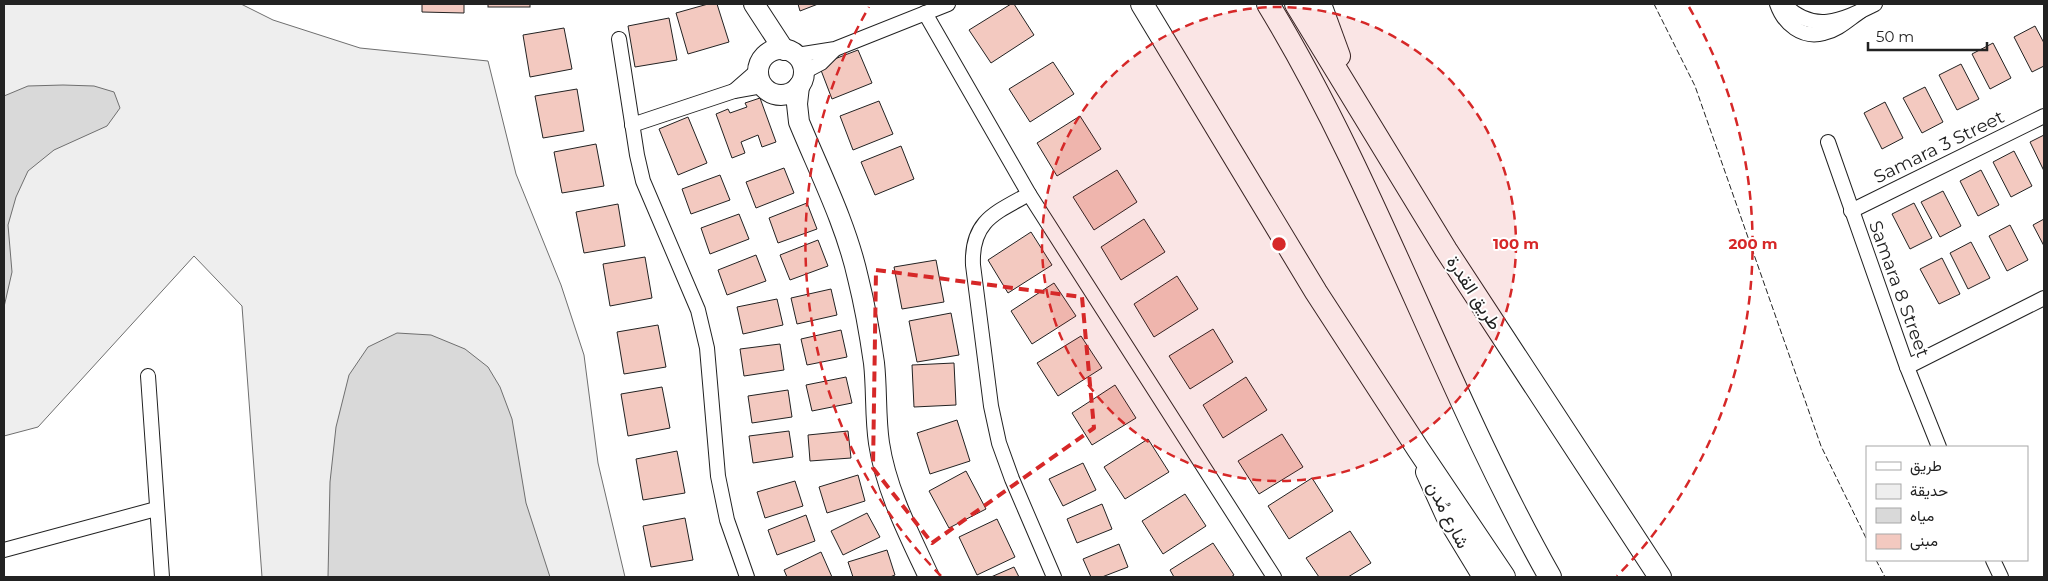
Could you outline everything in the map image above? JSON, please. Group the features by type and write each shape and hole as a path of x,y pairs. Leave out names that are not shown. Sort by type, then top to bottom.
{"main road":[{"path":"1142,4 1311,284 1504,577"},
{"path":"1268,4 1344,142 1382,222 1481,446 1550,577"},
{"name":"طريق القدرة","path":"1296,4 1446,250 1660,577"},
{"path":"1320,4 1332,35 1347,86"}],"street":[{"path":"632,125 734,91 780,71 821,63 835,49 948,4"},
{"path":"1777,4 1787,23 1798,31 1810,34 1824,33 1836,28 1861,11"},
{"path":"1784,4 1795,15 1806,21 1818,23 1830,22 1875,4"},
{"path":"756,9 780,71 797,104 799,122 847,238 858,275 872,356 880,443 888,480 901,515 929,577"},
{"path":"925,13 1029,194 1274,577"},
{"path":"618,39 643,181 698,310 708,348 718,476 727,520 747,577"},
{"name":"Samara 3 Street","path":"1852,211 2044,116"},
{"name":"Samara 8 Street","path":"1828,142 1907,367 1939,446"},
{"path":"1029,194 985,222 976,234 972,250 990,406 999,443 1012,479 1054,577"},
{"path":"1907,367 2044,298"},
{"path":"148,376 162,577"},
{"name":"شارع مُدن","path":"1418,449 1446,516 1483,577"},
{"path":"4,550 156,509"},
{"path":"1993,561 2001,577"}],"highlighted area":[{"path":"876,270 1082,297 1094,428 932,543 873,468"}],"green space":[{"path":"4,4 241,4 273,20 360,48 488,61 516,174 561,285 584,355 598,463 625,577 262,577 242,306 194,256 38,427 4,436"}],"water":[{"path":"28,86 94,86 114,92 120,108 107,126 54,150 28,171 16,197 8,225 12,272 4,307 4,96"},
{"path":"397,333 431,335 465,349 488,367 500,387 512,419 526,503 550,577 328,577 330,482 336,427 349,375 368,347"}],"building":[{"path":"422,4 464,4 464,13 422,12"},
{"path":"488,4 530,4 530,7 488,7"},
{"path":"708,4 717,4 729,42 688,54 676,13"},
{"path":"798,4 818,4 800,11"},
{"path":"1011,4 1014,4 1034,35 991,63 969,30"},
{"path":"669,18 677,60 635,67 628,26"},
{"path":"2035,26 2044,43 2044,66 2032,72 2014,37"},
{"path":"564,28 572,69 530,77 523,35"},
{"path":"1993,43 2011,78 1990,89 1972,54"},
{"path":"858,50 872,83 832,99 819,65"},
{"path":"1053,62 1074,94 1030,122 1009,89"},
{"path":"1961,64 1979,99 1957,110 1939,75"},
{"path":"1925,87 1943,122 1922,133 1903,98"},
{"path":"577,89 584,131 543,138 535,96"},
{"path":"760,98 776,142 762,147 758,135 741,142 745,153 732,158 716,114 728,109 730,113 747,107 745,103"},
{"path":"879,101 893,134 853,150 840,116"},
{"path":"1885,102 1903,138 1882,149 1864,113"},
{"path":"1080,116 1101,149 1057,176 1037,143"},
{"path":"688,117 707,163 678,175 659,129"},
{"path":"2044,135 2044,171 2030,142"},
{"path":"596,144 604,186 562,193 554,152"},
{"path":"901,146 914,179 875,195 861,162"},
{"path":"2014,151 2032,186 2011,197 1993,162"},
{"path":"784,168 794,193 756,208 746,182"},
{"path":"1117,170 1137,202 1094,230 1073,197"},
{"path":"1981,170 1999,205 1978,216 1960,181"},
{"path":"720,175 730,200 691,214 682,189"},
{"path":"1943,191 1961,226 1940,237 1921,202"},
{"path":"807,203 817,229 778,243 769,218"},
{"path":"1914,203 1932,238 1910,249 1892,214"},
{"path":"618,204 625,246 584,253 576,212"},
{"path":"739,214 749,239 710,254 701,228"},
{"path":"1144,219 1165,252 1121,280 1101,247"},
{"path":"2044,219 2044,246 2033,225"},
{"path":"2010,225 2028,260 2007,271 1989,236"},
{"path":"1031,232 1052,265 1008,293 988,260"},
{"path":"818,240 828,266 790,280 780,255"},
{"path":"1971,242 1990,278 1968,289 1950,253"},
{"path":"756,255 766,281 727,295 718,270"},
{"path":"645,257 652,298 610,306 603,264"},
{"path":"1942,258 1960,294 1939,304 1920,269"},
{"path":"936,260 944,302 902,309 894,267"},
{"path":"1177,276 1198,309 1154,337 1134,304"},
{"path":"1054,283 1076,316 1032,344 1011,311"},
{"path":"831,289 837,315 797,324 791,298"},
{"path":"777,299 783,325 743,334 737,307"},
{"path":"951,313 959,355 917,362 909,321"},
{"path":"658,325 666,367 624,374 617,332"},
{"path":"1213,329 1233,362 1190,389 1169,356"},
{"path":"841,330 847,357 807,365 801,339"},
{"path":"1081,336 1102,368 1058,396 1037,363"},
{"path":"780,344 784,370 744,376 740,349"},
{"path":"954,363 956,405 914,407 912,365"},
{"path":"846,377 852,403 812,411 806,385"},
{"path":"1246,377 1267,410 1223,438 1203,405"},
{"path":"1115,385 1136,418 1092,445 1072,413"},
{"path":"662,387 670,428 628,436 621,394"},
{"path":"788,390 792,417 752,423 748,396"},
{"path":"957,420 970,461 930,474 917,433"},
{"path":"789,431 793,457 753,463 749,436"},
{"path":"848,431 851,458 810,461 808,435"},
{"path":"1282,434 1303,467 1259,494 1238,461"},
{"path":"1148,439 1169,472 1125,499 1104,467"},
{"path":"677,451 685,493 643,500 636,459"},
{"path":"1083,463 1096,490 1063,506 1049,479"},
{"path":"966,471 986,509 949,528 929,491"},
{"path":"858,475 865,501 827,513 819,487"},
{"path":"1312,478 1333,511 1289,539 1268,506"},
{"path":"795,481 803,506 765,518 757,492"},
{"path":"1185,494 1206,526 1163,554 1142,521"},
{"path":"1102,504 1112,529 1077,543 1067,519"},
{"path":"867,513 880,537 843,555 831,531"},
{"path":"806,515 815,541 777,555 768,530"},
{"path":"685,518 693,560 651,567 643,526"},
{"path":"997,519 1015,557 977,575 959,537"},
{"path":"1350,531 1371,563 1348,577 1319,577 1306,558"},
{"path":"1213,543 1234,575 1231,577 1174,577 1170,570"},
{"path":"1119,544 1128,567 1102,577 1091,577 1083,559"},
{"path":"887,550 895,575 890,577 853,577 848,562"},
{"path":"821,552 832,577 787,577 784,570"},
{"path":"1014,567 1019,577 991,577"}],"fence":[{"path":"1654,4 1695,86 1821,446 1866,538"},
{"path":"1877,561 1885,577"}]}
